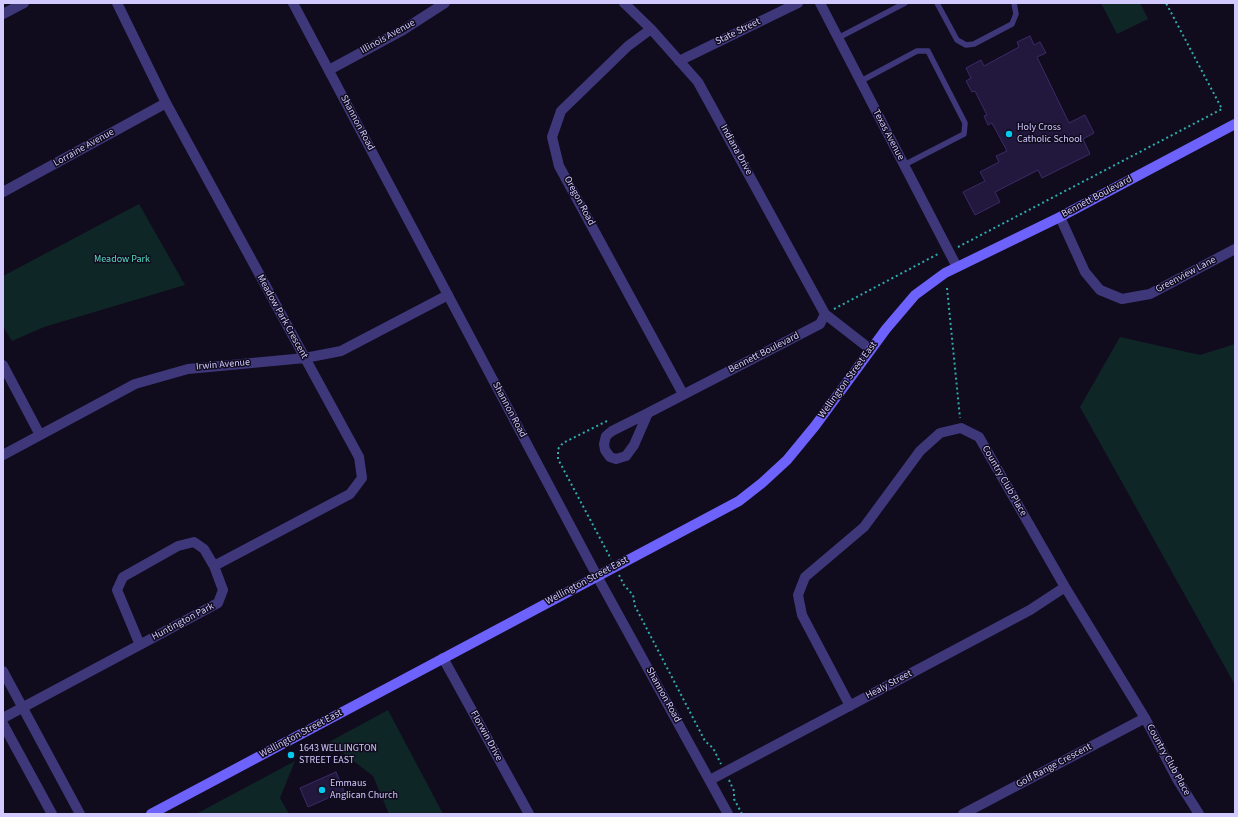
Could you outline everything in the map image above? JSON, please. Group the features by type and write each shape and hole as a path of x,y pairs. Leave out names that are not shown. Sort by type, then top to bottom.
{"main road":[{"name":"Bennett Boulevard","path":"957,267 1060,217 1235,124"},
{"name":"Wellington Street East","path":"151,814 738,500 762,483 787,460 815,426 898,313 915,295 943,274 957,267"}],"street":[{"path":"3,14 24,3"},
{"name":"Meadow Park Crescent","path":"117,3 166,103 359,458 362,478 350,494 214,566"},
{"name":"Shannon Road","path":"293,3 597,576 728,814"},
{"name":"Illinois Avenue","path":"329,70 403,30 445,3"},
{"name":"Indiana Drive","path":"624,3 651,29 698,82 825,314"},
{"name":"State Street","path":"679,61 798,3"},
{"name":"Texas Avenue","path":"820,3 957,267"},
{"name":"Oregon Road","path":"651,29 628,46 562,111 552,137 560,166 683,394"},
{"name":"Lorraine Avenue","path":"3,192 166,103"},
{"name":"Greenview Lane","path":"1060,217 1085,272 1100,290 1122,299 1150,294 1235,249"},
{"name":"Irwin Avenue","path":"3,455 135,384 188,369 305,358 341,351 448,295"},
{"path":"825,314 870,350"},
{"name":"Bennett Boulevard","path":"648,413 634,445 626,456 616,459 610,457 605,450 604,444 606,436 612,431 820,324 825,314"},
{"path":"3,365 40,435"},
{"path":"850,706 802,615 798,595 805,577 864,527 920,451 940,433 961,428"},
{"name":"Country Club Place","path":"961,428 979,437 1065,587 1146,718 1177,778 1198,814"},
{"name":"Huntington Park","path":"3,718 23,707 140,645 218,603 223,590 214,566 204,549 194,542 178,546 123,577 117,590 140,645"},
{"name":"Healy Street","path":"710,780 1030,610 1065,587"},
{"name":"Florwin Drive","path":"443,658 529,814"},
{"path":"3,671 80,814"},
{"name":"Golf Range Crescent","path":"963,814 1146,718"},
{"path":"3,724 52,814"}],"lane":[{"path":"838,38 905,3"},
{"path":"937,3 957,40 966,45 974,44 1012,24 1016,14 1014,3"},
{"path":"861,81 917,51 928,51 965,123 964,134 904,165"}],"path":[{"path":"947,288 961,428"}],"green space":[{"path":"1101,3 1140,3 1148,19 1117,34"},
{"name":"Meadow Park","path":"139,204 185,285 44,327 12,341 3,326 3,276"},
{"path":"1120,337 1200,355 1235,344 1235,685 1080,407"},
{"path":"388,710 443,814 389,814 373,776 329,742"},
{"path":"295,761 280,798 289,814 196,814"}],"building":[{"path":"1030,36 1034,45 1040,42 1046,53 1037,57 1069,123 1085,115 1094,133 1083,139 1090,154 1042,178 1038,170 995,192 1000,202 975,215 963,192 985,181 980,172 999,162 996,156 1007,151 992,123 988,125 984,116 987,115 975,91 972,92 966,81 971,78 966,68 981,60 984,66 1019,47 1017,42"},
{"name":"Emmaus Anglican Church","path":"336,772 344,791 308,807 300,788"}],"place":[{"name":"Holy Cross Catholic School","path":"1009,134"},
{"name":"1643 WELLINGTON STREET EAST","path":"291,755"},
{"name":"Emmaus Anglican Church","path":"322,790"}]}
